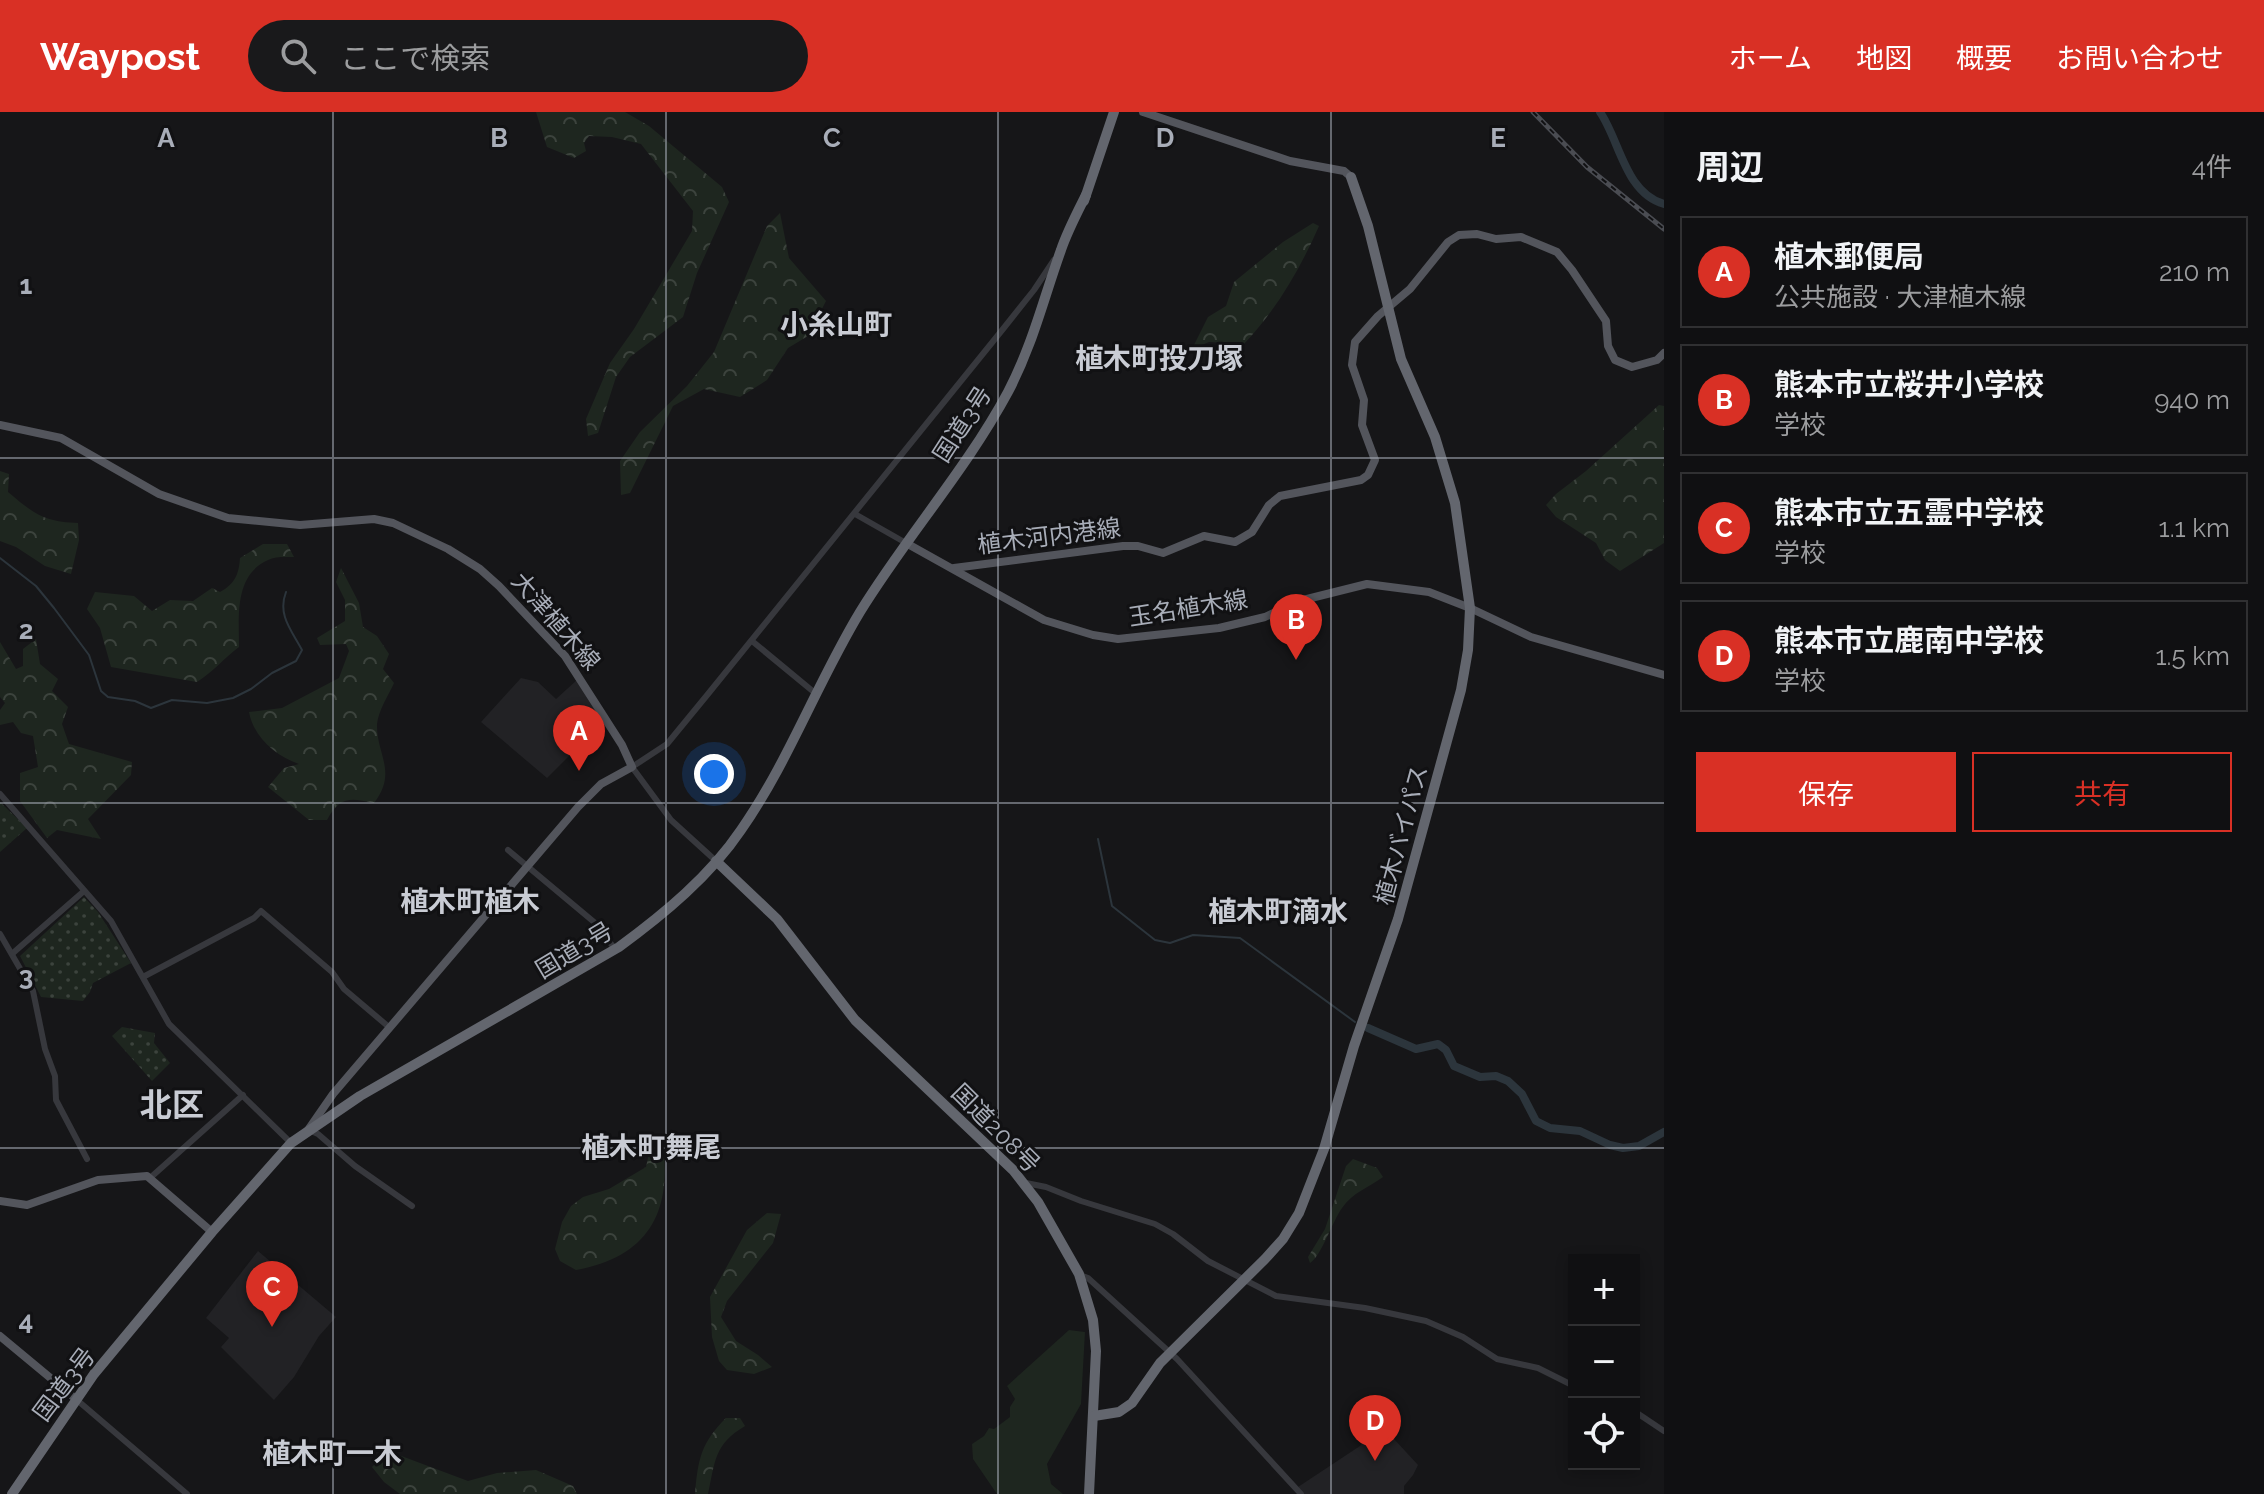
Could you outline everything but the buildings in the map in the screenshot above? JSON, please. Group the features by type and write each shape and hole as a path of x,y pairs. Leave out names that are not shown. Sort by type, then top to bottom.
{"highway":[{"name":"国道3号","path":"1036,331 1055,270 1086,195 1114,112"},
{"name":"植木バイパス","path":"1094,1416 1119,1412 1132,1403 1170,1353 1245,1279 1291,1227 1324,1149 1354,1046 1411,879 1461,690 1468,650 1470,608 1462,538 1453,494 1435,437 1401,359 1368,226 1351,177"},
{"name":"国道3号","path":"12,1494 94,1374 291,1143 360,1096 615,949 652,922 716,861 741,831 770,782 860,613 995,413 1050,301 1063,253"},
{"path":"729,874 728,855 741,831"},
{"name":"国道208号","path":"716,861 777,919 855,1020 1026,1183 1079,1274 1093,1320 1096,1351 1089,1494"}],"main road":[{"path":"1143,112 1290,161 1344,171 1351,177"},
{"name":"植木河内港線","path":"906,543 954,568 1123,546 1138,546 1163,553 1204,536 1235,542 1252,532 1269,505 1280,496 1361,480 1368,475 1375,460 1362,425 1364,400 1352,365 1355,342 1378,316 1410,289 1448,242 1459,235 1477,234 1496,239 1521,237 1557,252 1606,321 1608,346 1615,360 1632,367 1646,365 1664,353"},
{"name":"大津植木線","path":"0,425 61,438 159,494 228,518 300,525 374,519 393,523 448,549 480,569 499,586 565,656 622,745 632,767"},
{"name":"玉名植木線","path":"954,568 1062,628 1118,639 1219,628 1265,617 1299,601 1354,585 1429,592 1531,637 1664,675"},
{"path":"308,1130 333,1094 588,795 632,767"},
{"path":"0,1201 27,1205 98,1180 135,1176 150,1178 212,1232"},
{"path":"0,1336 77,1400"}],"street":[{"path":"716,861 671,820 632,767 667,744 1063,253"},
{"path":"1034,290 1055,270"},
{"path":"855,514 906,543"},
{"path":"752,641 815,693"},
{"path":"0,794 111,921 169,1024 291,1143"},
{"path":"508,850 594,922 615,949"},
{"path":"13,953 84,891"},
{"path":"143,977 254,918 261,911 332,972 344,989 390,1028"},
{"path":"0,934 13,953 37,1003 41,1035 55,1076 56,1100 87,1159"},
{"path":"150,1178 243,1095"},
{"path":"308,1130 318,1134 355,1166 412,1206"},
{"path":"1026,1183 1155,1224 1208,1261 1283,1298 1365,1308 1426,1321 1463,1337 1497,1359 1538,1368 1568,1383"},
{"path":"1079,1274 1088,1278 1170,1353 1301,1494"},
{"path":"77,1400 187,1494"},
{"path":"1640,1415 1664,1431"}],"shaded area":[{"path":"521,678 538,682 556,699 578,679 602,720 547,778 481,722"},
{"path":"258,1251 336,1317 274,1400 221,1347 229,1338 206,1318"},
{"path":"1382,1426 1418,1465 1404,1486 1404,1494 1304,1494 1298,1487 1360,1446 1377,1427"}],"green space":[{"path":"536,112 625,112 649,126 722,187 729,202 697,273 683,317 630,357 616,377 598,433 588,436 586,419 610,363 634,329 692,231 693,211 641,144 612,137 589,136 584,143 586,151 574,158 547,147"},
{"path":"780,213 789,258 826,301 808,336 788,348 767,380 740,397 704,389 673,406 630,493 621,495 620,461 640,432 687,386 714,352 767,226"},
{"path":"1313,223 1319,226 1296,273 1267,317 1244,344 1209,342 1192,349 1208,317 1226,306 1234,282 1283,242"},
{"path":"1659,405 1664,406 1664,543 1620,571 1605,560 1596,543 1556,517 1546,505"},
{"path":"0,471 9,474 8,492 33,511 48,519 78,523 79,540 71,574 45,566 16,547 0,541"},
{"path":"263,544 287,544 294,557 271,559 249,576 241,598 239,647 208,674 197,682 111,667 100,628 87,609 95,592 134,596 152,611 170,600 193,601 212,588 220,592 229,586 237,574 240,558"},
{"path":"341,568 359,603 363,627 377,636 389,654 383,669 394,683 377,724 384,782 374,803 346,801 336,807 327,820 309,820 268,787 284,768 299,764 267,745 256,730 249,712 282,708 339,678 349,651 346,644 320,645 317,638 345,621 345,600 336,582"},
{"path":"36,639 40,664 58,679 52,691 68,707 62,724 69,744 132,762 131,775 88,819 101,839 57,830 47,838 20,801 20,773 38,767 33,736 21,733 13,722 0,725 0,710 5,703 0,697 0,642 16,669 23,666 23,649"},
{"path":"0,802 27,828 0,852"},
{"path":"84,897 98,912 131,963 93,983 83,1001 41,997 20,956"},
{"path":"122,1027 155,1033 154,1043 170,1063 152,1081 112,1036"},
{"path":"663,1145 665,1170 658,1211 650,1228 637,1243 621,1255 576,1270 560,1261 555,1249 562,1222 571,1206 583,1197 609,1189 646,1167 650,1149"},
{"path":"1353,1159 1377,1168 1383,1177 1346,1203 1319,1253 1310,1263 1308,1257 1325,1229 1346,1166"},
{"path":"767,1213 781,1214 773,1243 727,1301 721,1317 736,1341 772,1367 754,1374 727,1370 719,1361 712,1337 710,1297 747,1230"},
{"path":"1069,1330 1085,1332 1081,1404 1047,1464 1051,1484 1063,1494 997,1494 973,1459 972,1444 989,1428 994,1429 1010,1417 1010,1407 1015,1399 1007,1386"},
{"path":"726,1418 740,1418 745,1426 722,1447 708,1494 695,1494 702,1452"},
{"path":"388,1451 468,1481 497,1473 536,1470 573,1486 577,1494 400,1494 384,1482 372,1467"}],"waterway":[{"path":"1600,112 1632,178 1651,198 1664,204"},
{"path":"0,558 36,586 54,608 89,655 101,691 108,697 135,701 151,708 172,700 207,703 233,698 296,661 302,650 284,615 286,592"},
{"path":"1098,839 1112,906 1155,940 1170,943 1193,935 1240,938 1355,1022"},
{"path":"1368,1028 1416,1049 1438,1044 1446,1050 1454,1066 1480,1077 1496,1076 1508,1081 1522,1094 1536,1121 1550,1128 1580,1131 1623,1148 1639,1146 1664,1132"}],"railway":[{"path":"1533,112 1587,167 1664,229"}],"place":[{"name":"熊本市立桜井小学校","path":"1296,660"},
{"name":"植木郵便局","path":"579,771"},
{"name":"熊本市立五霊中学校","path":"272,1327"},
{"name":"熊本市立鹿南中学校","path":"1375,1461"}],"district":[{"name":"小糸山町","path":"836,324"},
{"name":"植木町投刀塚","path":"1159,358"},
{"name":"植木町植木","path":"470,901"},
{"name":"植木町滴水","path":"1278,911"},
{"name":"北区","path":"172,1104"},
{"name":"植木町舞尾","path":"651,1147"},
{"name":"植木町一木","path":"332,1453"}]}
